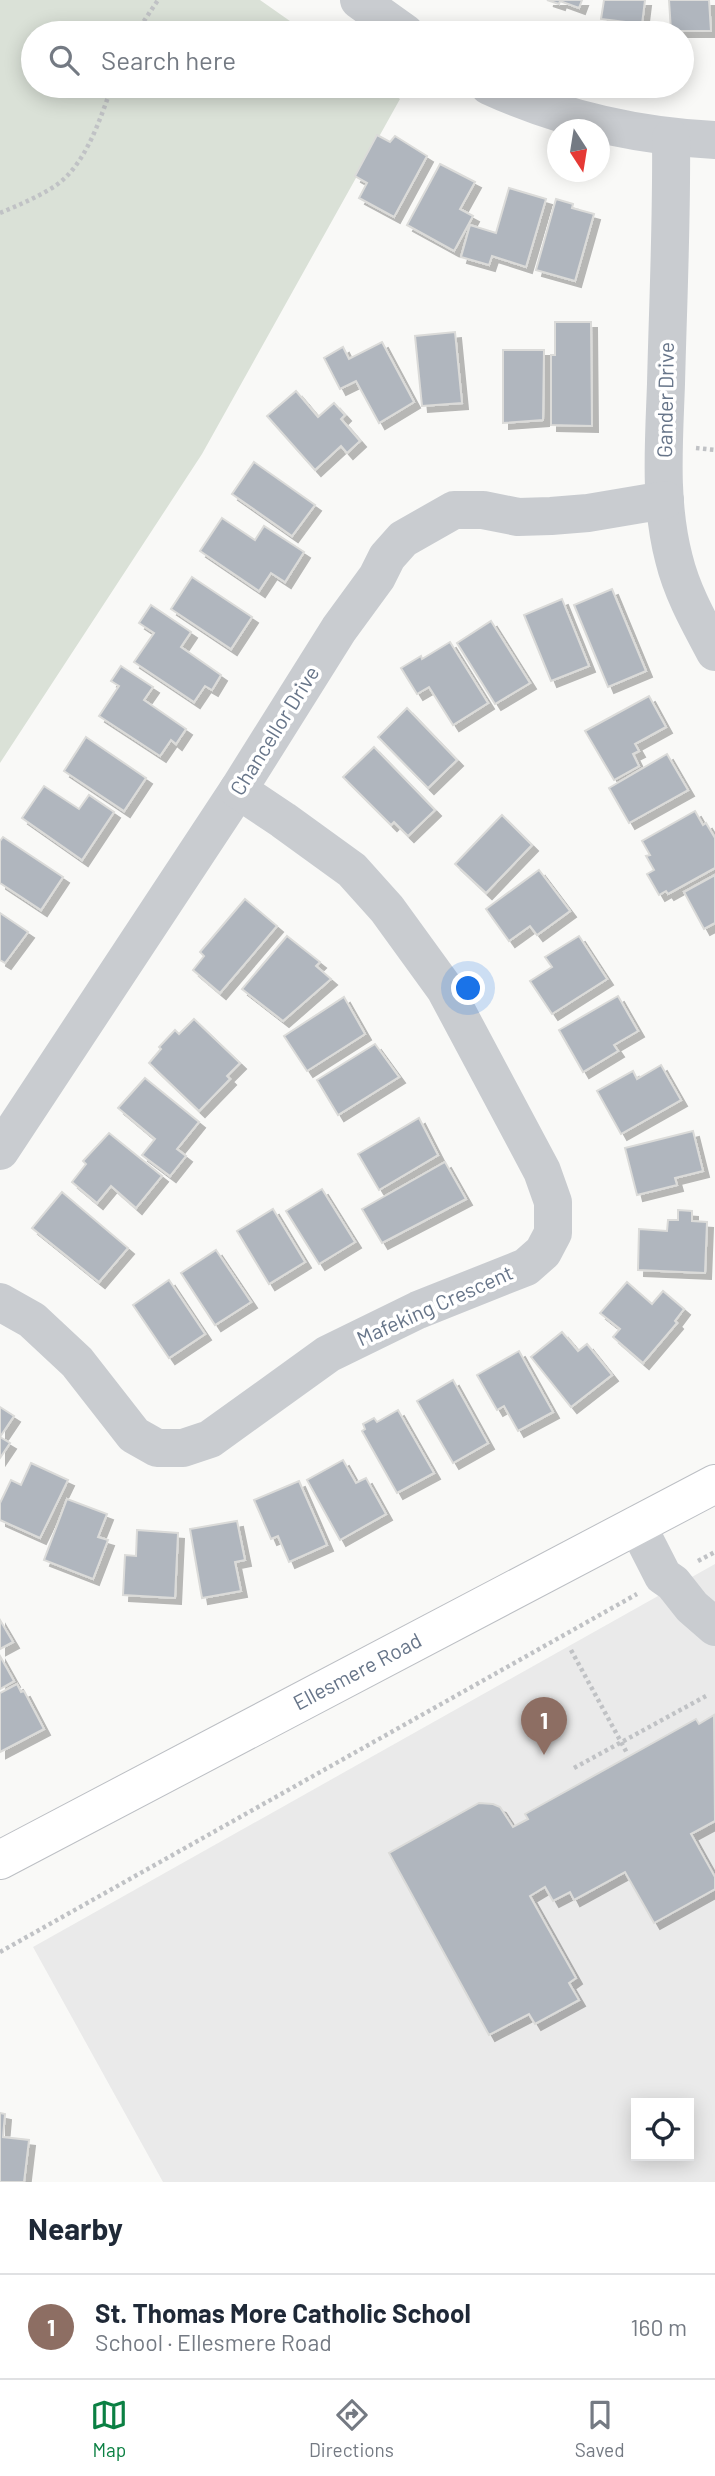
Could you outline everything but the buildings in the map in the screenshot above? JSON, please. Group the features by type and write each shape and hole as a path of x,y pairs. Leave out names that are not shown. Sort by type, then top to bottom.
{"main road":[{"name":"Ellesmere Road","path":"0,1860 715,1484"}],"street":[{"path":"359,0 388,21"},
{"path":"515,98 580,121 671,138 715,140"},
{"name":"Gander Drive","path":"671,138 665,500 674,559 685,595 715,652"},
{"name":"Chancellor Drive","path":"0,1151 238,790 339,629 377,577 387,556 403,539 454,510 483,510 518,517 551,516 589,513 665,500"},
{"name":"Mafeking Crescent","path":"0,1301 32,1320 77,1362 134,1435 157,1448 183,1448 210,1439 328,1354 418,1310 526,1267 543,1252 552,1233 552,1202 542,1171 445,989 387,909 352,870 238,790"},
{"path":"637,1525 663,1576 715,1627"}],"path":[{"path":"144,21 158,0"},
{"path":"0,214 57,184 77,163 98,124 108,98"},
{"path":"0,1952 640,1593 673,1583 687,1567 715,1552"},
{"path":"571,1650 628,1753"},
{"path":"574,1768 706,1696"}],"shaded area":[{"path":"0,0 260,0 290,21 21,21 21,98 400,99 202,454 0,763"},
{"path":"715,1564 715,2182 163,2182 33,1947"}],"place":[{"name":"St. Thomas More Catholic School","path":"544,1755"}]}
